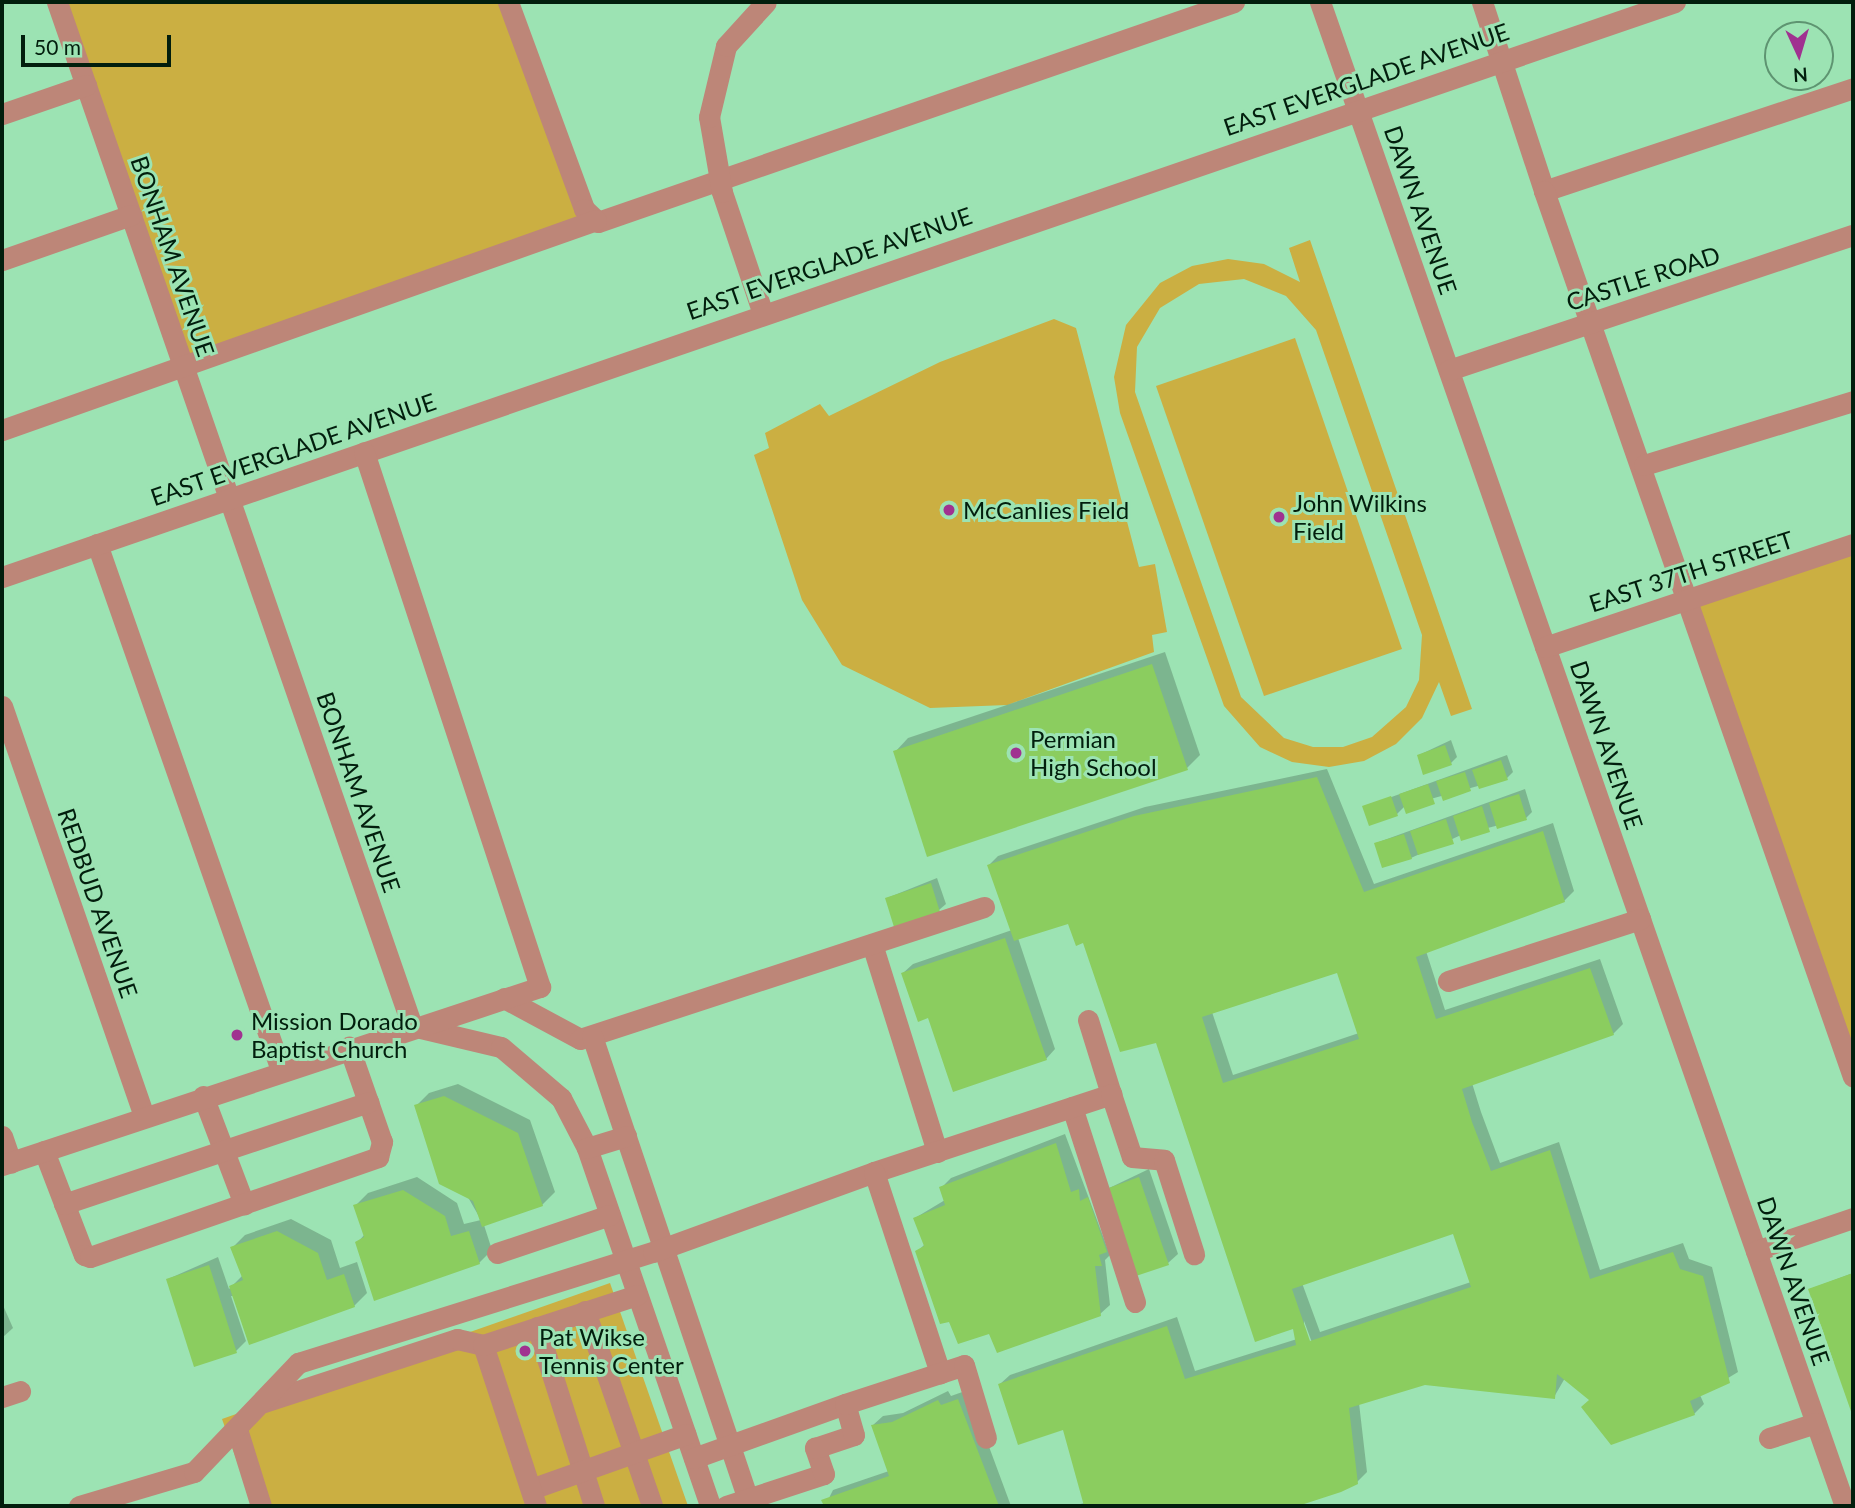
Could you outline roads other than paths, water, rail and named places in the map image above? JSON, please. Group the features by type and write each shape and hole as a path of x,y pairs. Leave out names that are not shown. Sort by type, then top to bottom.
{"street":[{"name":"BONHAM AVENUE","path":"57,2 412,1026"},
{"path":"508,2 584,209 596,220"},
{"path":"762,314 719,181 709,117 716,69 740,24 766,2"},
{"path":"2,430 596,220 719,181 1234,2"},
{"name":"DAWN AVENUE","path":"1320,2 1845,1506"},
{"path":"1482,2 1586,324 1644,465 1687,600 1852,1069"},
{"name":"EAST EVERGLADE AVENUE","path":"2,577 1357,108 1675,2"},
{"path":"2,114 86,85"},
{"path":"1544,191 1853,88"},
{"path":"2,260 131,215"},
{"name":"CASTLE ROAD","path":"1449,370 1853,235"},
{"path":"1644,465 1853,401"},
{"path":"2,1136 6,1164 412,1026 540,987 364,452"},
{"path":"97,544 281,1070"},
{"name":"EAST 37TH STREET","path":"1545,647 1853,544"},
{"name":"REDBUD AVENUE","path":"2,706 144,1117"},
{"path":"505,998 555,1030 580,1039 984,907"},
{"path":"1448,981 1640,919"},
{"path":"872,944 937,1152"},
{"path":"1088,1020 1132,1157 1164,1160 1194,1254"},
{"path":"412,1026 477,1037 523,1061 561,1098 587,1148 663,1362 710,1506"},
{"path":"592,1036 748,1499"},
{"path":"44,1151 64,1204 90,1258 378,1157 382,1142 349,1047"},
{"path":"79,1506 194,1472 298,1363 664,1248 874,1172 1111,1094"},
{"path":"203,1097 244,1204"},
{"path":"64,1204 368,1102"},
{"path":"1072,1107 1135,1302"},
{"path":"587,1148 626,1136"},
{"path":"874,1172 940,1373"},
{"path":"496,1253 610,1216"},
{"path":"1756,1251 1853,1218"},
{"path":"261,1403 457,1339 482,1345 637,1295"},
{"path":"585,1311 652,1506"},
{"path":"537,1327 594,1506"},
{"path":"482,1345 533,1498 582,1471 686,1434"},
{"path":"663,1362 698,1350"},
{"path":"694,1458 845,1404 964,1366 986,1438"},
{"path":"726,1506 824,1474 814,1448 854,1435 845,1404"},
{"path":"1769,1438 1816,1423"},
{"path":"236,1429 261,1506"}],"place":[{"name":"McCanlies Field","path":"949,510"},
{"name":"John Wilkins Field","path":"1279,517"},
{"name":"Permian High School","path":"1016,753"},
{"name":"Mission Dorado Baptist Church","path":"237,1035"},
{"name":"Pat Wikse Tennis Center","path":"525,1351"}]}
